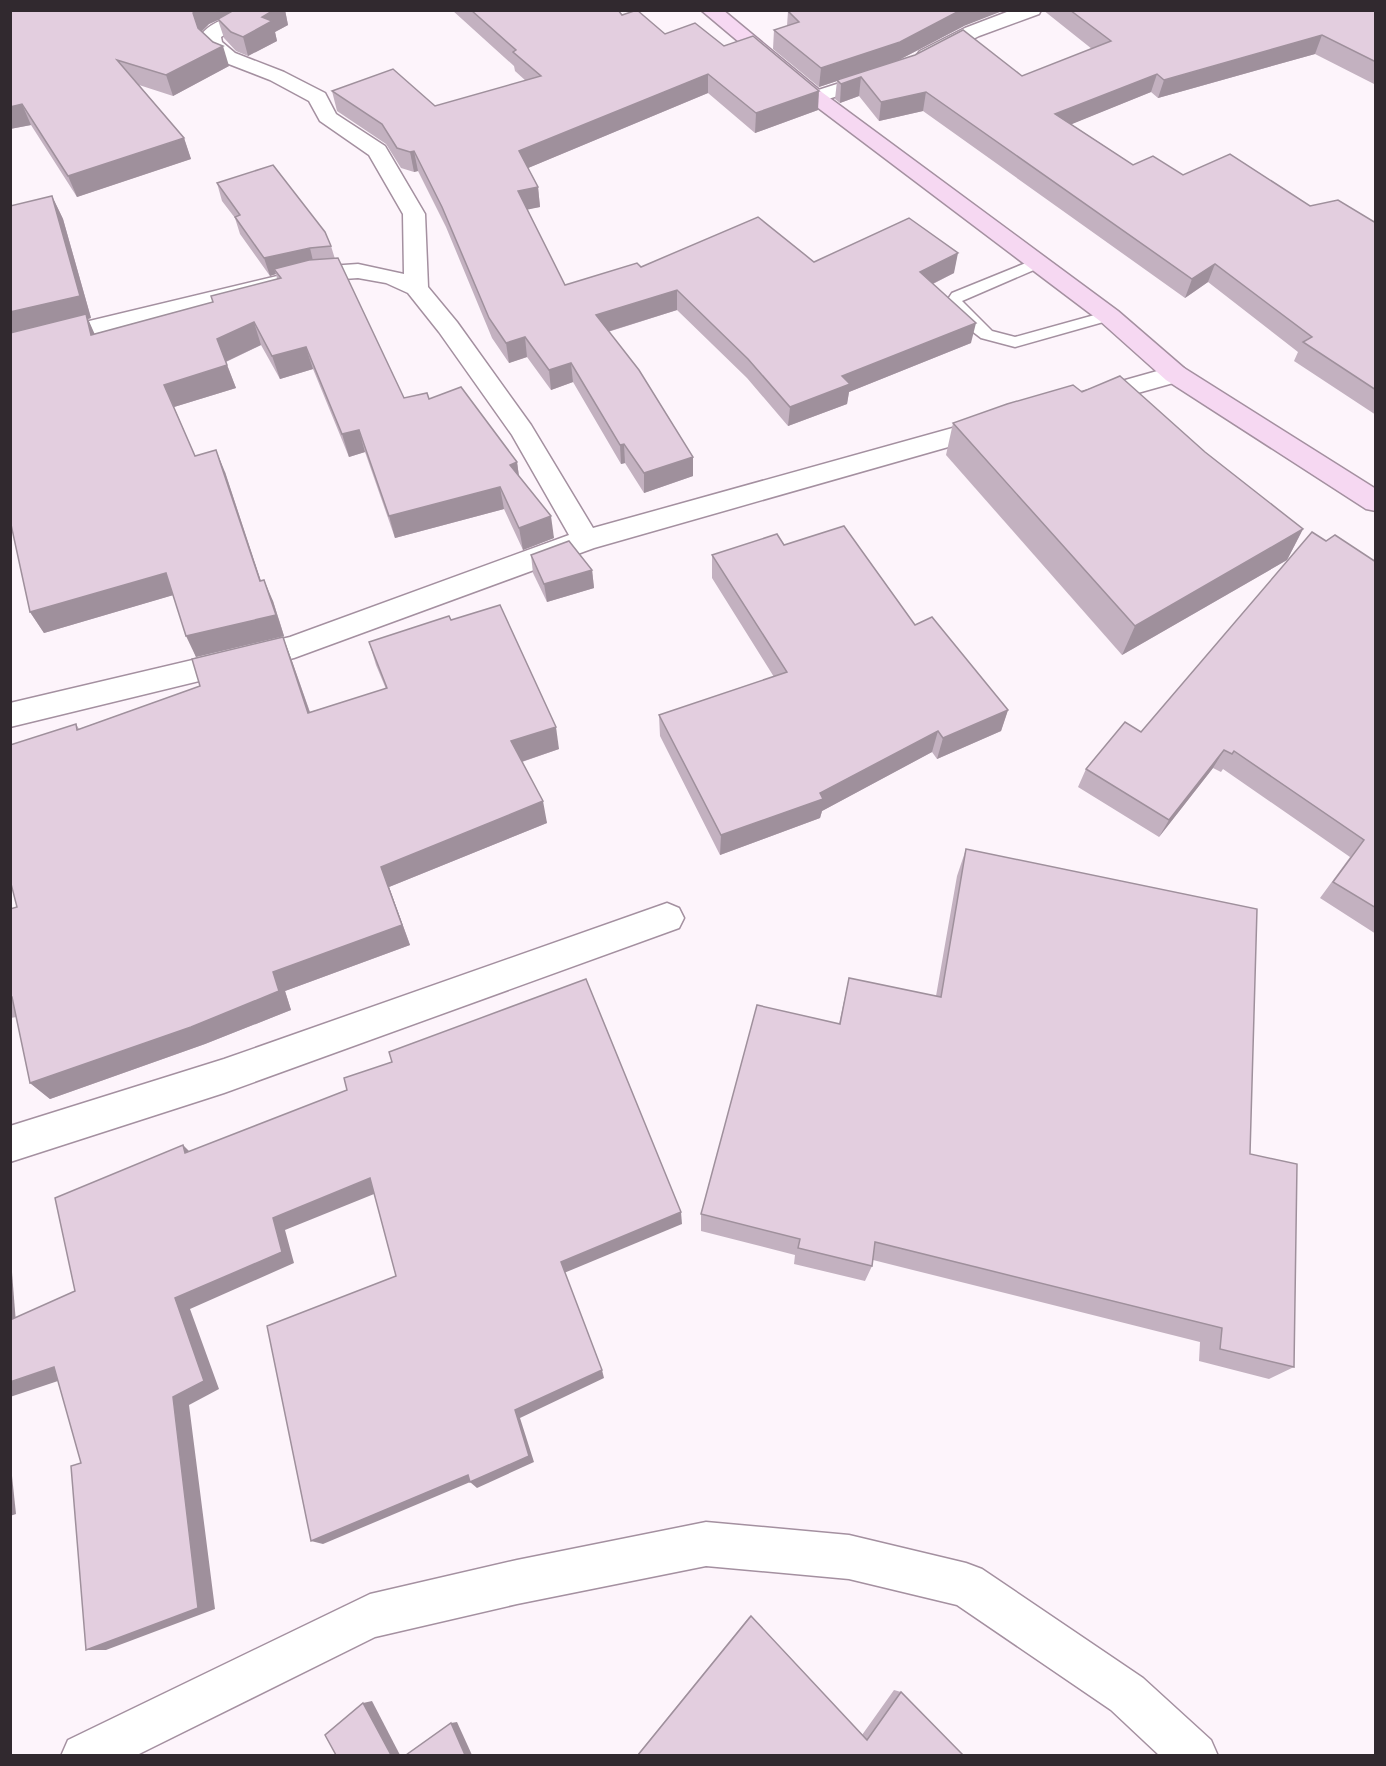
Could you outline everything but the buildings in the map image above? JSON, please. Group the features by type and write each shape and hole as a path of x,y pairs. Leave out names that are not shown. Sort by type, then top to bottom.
{"main road":[{"path":"710,10 816,98 1109,316 1174,374 1376,502"}],"street":[{"path":"269,10 227,25 211,35 213,44 228,57 277,76 318,97 327,117 377,151 414,214 416,288"},
{"path":"816,98 899,69 972,32 1032,10"},
{"path":"10,348 315,274 358,271 392,277 416,288 448,327 522,431 586,540"},
{"path":"1059,407 1174,374"},
{"path":"10,715 294,647 586,540 1013,420"},
{"path":"10,1144 224,1076 667,918"},
{"path":"84,1755 370,1616 517,1582 706,1544 849,1557 966,1585 1127,1694 1195,1755"}],"lane":[{"path":"1038,263 957,296 954,302 985,336 1001,341 1015,342 1109,316"}]}
